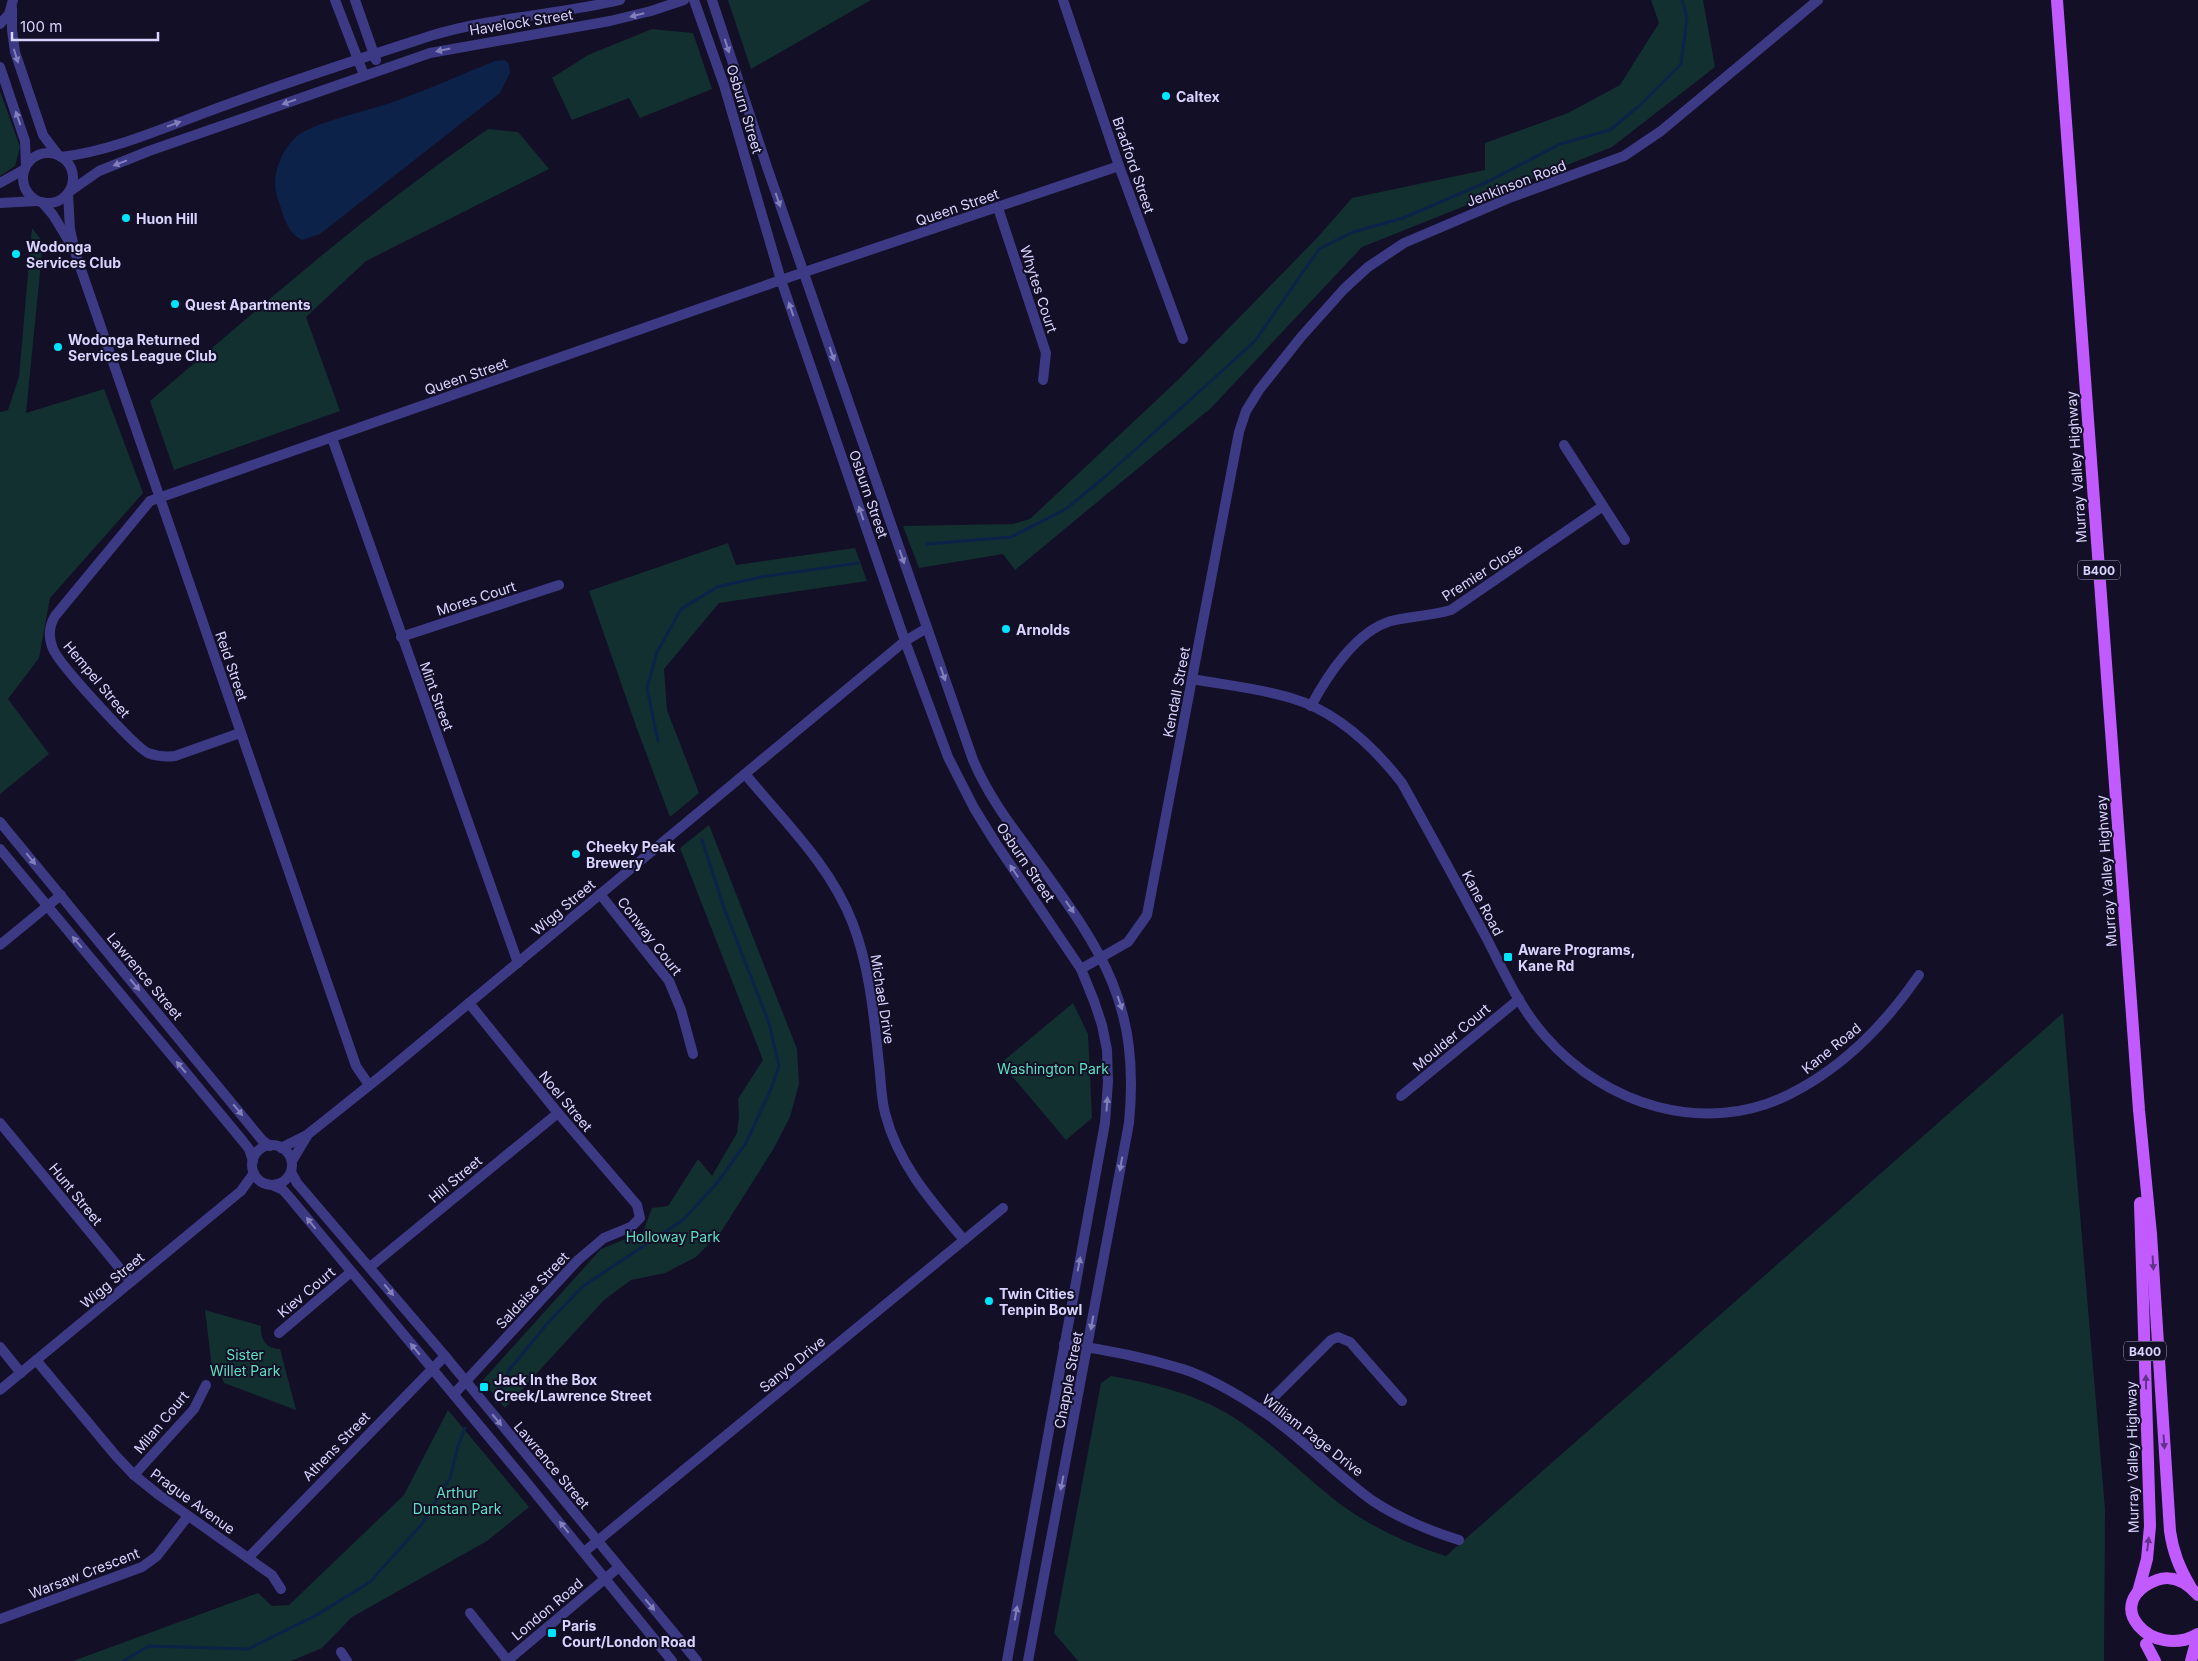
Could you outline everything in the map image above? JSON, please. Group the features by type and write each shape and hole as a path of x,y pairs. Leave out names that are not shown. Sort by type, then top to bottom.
{"main road":[{"name":"B400","path":"2052,0 2059,31"},
{"name":"B400","path":"2057,0 2059,31"},
{"name":"Murray Valley Highway","path":"2059,31 2138,1110 2151,1234 2170,1531 2172,1549 2178,1566 2194,1590"},
{"name":"Murray Valley Highway","path":"2138,1110 2150,1526 2147,1559 2138,1592"},
{"name":"B400","path":"2155,1661 2146,1644 2137,1635 2131,1619 2131,1607 2138,1592 2147,1584 2161,1578 2174,1578 2194,1590"},
{"path":"2146,1644 2160,1650 2173,1650 2190,1643 2198,1634"},
{"path":"2191,1661 2198,1634"}],"street":[{"path":"335,0 364,75"},
{"path":"355,0 380,70"},
{"name":"Havelock Street","path":"59,156 92,152 357,60 455,30 620,0"},
{"name":"Havelock Street","path":"68,193 99,171 149,151 430,53 610,21 684,0"},
{"name":"Osburn Street","path":"694,0 724,85 782,280 905,642 948,757 974,808 1081,969"},
{"name":"Osburn Street","path":"712,0 767,168 968,748 982,782 1089,934 1101,958"},
{"name":"Bradford Street","path":"1063,0 1119,166 1183,339"},
{"name":"Jenkinson Road","path":"1246,411 1259,390 1301,336 1344,289 1380,258 1404,243 1504,201 1624,156 1661,131 1818,0"},
{"path":"0,24 8,17 14,3"},
{"path":"0,204 56,202 68,193 73,174 68,163 59,156 43,135 15,52 12,30 14,3"},
{"path":"0,67 25,140 23,181 26,190 40,202"},
{"path":"143,135 149,151"},
{"path":"0,184 40,154 49,153 59,156"},
{"name":"Queen Street","path":"160,498 782,280 1119,166"},
{"name":"Reid Street","path":"68,193 69,223 75,252 356,1066 369,1086"},
{"name":"Reid Street","path":"40,202 53,215 75,252"},
{"name":"Whytes Court","path":"998,208 1046,353 1043,380"},
{"name":"Kendall Street","path":"1081,969 1128,942 1148,915 1239,432 1246,411"},
{"name":"Mint Street","path":"332,438 401,637 518,962"},
{"path":"1564,445 1625,540"},
{"name":"Hempel Street","path":"160,498 150,501 55,616 50,628 50,643 56,655 129,738 148,752 169,757 175,756 240,733"},
{"name":"Premier Close","path":"1311,706 1327,677 1371,630 1393,620 1434,616 1451,610 1603,506"},
{"name":"Mores Court","path":"401,637 559,585"},
{"name":"Wigg Street","path":"281,1148 307,1135 369,1086 905,642 927,628"},
{"name":"Kane Road","path":"1192,679 1290,698 1311,706 1357,735 1382,756 1402,783 1518,998 1543,1035 1566,1059 1585,1074 1623,1097 1662,1109 1703,1113 1723,1112 1770,1102 1801,1088 1828,1071 1880,1026 1900,1003 1919,975"},
{"name":"Michael Drive","path":"745,774 821,865 839,893 853,923 864,956 871,988 884,1112 896,1146 912,1176 964,1240"},
{"name":"Lawrence Street","path":"0,822 262,1140 270,1146"},
{"path":"0,849 249,1149 254,1173 268,1184 283,1190 292,1199 672,1661"},
{"name":"Conway Court","path":"600,894 669,981 681,1010 693,1054"},
{"path":"0,945 61,896"},
{"name":"Chapple Street","path":"1028,1661 1129,1123 1132,1062 1128,1030 1117,993 1101,958"},
{"name":"Chapple Street","path":"1007,1661 1105,1123 1108,1050 1102,1025 1081,969"},
{"name":"Moulder Court","path":"1402,1096 1518,998"},
{"name":"Noel Street","path":"468,1003 558,1113 637,1205 640,1218"},
{"path":"153,1034 166,1022"},
{"name":"Hill Street","path":"370,1268 558,1113"},
{"name":"Hunt Street","path":"0,1123 131,1282"},
{"name":"Wigg Street","path":"291,1166 307,1135"},
{"path":"253,1161 259,1151 270,1146 281,1148 290,1156 291,1166 284,1182 268,1184"},
{"name":"Lawrence Street","path":"291,1166 297,1183 445,1356 465,1383 697,1661"},
{"name":"Wigg Street","path":"0,1390 241,1191 254,1173"},
{"name":"Wigg Street","path":"241,1191 268,1184"},
{"name":"Sanyo Drive","path":"584,1552 1003,1208"},
{"name":"Saldaise Street","path":"454,1394 578,1260 604,1238 631,1227 640,1218"},
{"name":"Kiev Court","path":"279,1333 351,1272"},
{"path":"1261,1410 1332,1340 1338,1337 1350,1342 1402,1401"},
{"name":"William Page Drive","path":"1064,1344 1088,1347 1184,1369 1224,1388 1261,1410 1317,1452 1374,1501 1438,1534 1459,1540"},
{"path":"0,1347 21,1372"},
{"name":"Athens Street","path":"248,1558 445,1356"},
{"name":"Prague Avenue","path":"36,1360 134,1475 159,1496 272,1576 281,1588"},
{"name":"Milan Court","path":"134,1475 194,1409 206,1385"},
{"name":"Warsaw Crescent","path":"0,1619 142,1567 161,1551 188,1516"},
{"name":"London Road","path":"507,1661 619,1567"},
{"path":"470,1612 507,1661"}],"green space":[{"path":"728,0 871,0 751,69"},
{"path":"1651,0 1703,0 1715,67 1612,147 1362,247 1211,408 1015,570 1003,554 919,568 903,526 1013,524 1030,519 1179,379 1317,238 1352,198 1485,170 1485,143 1568,113 1620,85 1659,23"},
{"path":"652,29 693,33 712,89 640,118 629,98 572,120 552,78 588,55"},
{"path":"0,91 20,147 15,166 0,176"},
{"path":"488,129 518,132 549,169 366,261 306,317 340,411 174,470 150,401 358,226"},
{"path":"32,228 43,242 26,413 104,389 143,493 50,598 39,658 8,699 49,754 0,794 0,412 8,410 19,377"},
{"path":"728,543 736,565 855,548 867,581 719,603 664,669 667,710 699,793 670,817 589,591"},
{"name":"Holloway Park","path":"709,825 797,1049 799,1084 790,1117 774,1148 721,1232 696,1257 665,1273 631,1280 604,1300 505,1408 482,1381 601,1249 643,1232 652,1208 668,1206 698,1159 712,1176 737,1133 738,1099 763,1060 680,848"},
{"name":"Washington Park","path":"1073,1003 1088,1034 1092,1118 1066,1140 1001,1063"},
{"path":"2063,1013 2105,1509 2104,1661 1078,1661 1054,1633 1101,1383 1111,1376 1175,1391 1219,1409 1259,1436 1331,1497 1357,1516 1400,1539 1446,1556"},
{"name":"Sister Willet Park","path":"205,1310 261,1326 265,1342 275,1349 280,1349 296,1410 224,1383 221,1375 212,1368"},
{"name":"Arthur Dunstan Park","path":"448,1410 529,1507 487,1541 352,1617 322,1648 291,1661 73,1661 258,1593 272,1606 289,1605 404,1495"}],"water":[{"path":"505,60 509,64 510,73 500,93 320,234 302,240 289,228 282,211 275,183 281,158 296,137 315,126 396,101 495,61"}],"waterway":[{"path":"927,544 1011,537 1066,509 1106,476 1255,341 1319,249 1353,232 1403,218 1487,182 1560,144 1610,130 1639,106 1681,64 1687,17 1682,0"},
{"path":"658,741 647,688 657,652 681,609 717,587 761,577 858,563"},
{"path":"496,1402 509,1370 547,1324 582,1287 683,1220 717,1183 746,1143 771,1089 779,1066 769,1023 724,908 702,840"},
{"path":"123,1661 149,1646 248,1649 315,1616 370,1582 422,1524 450,1478 458,1446 465,1428"}],"place":[{"name":"Caltex","path":"1166,96"},
{"name":"Huon Hill","path":"126,218"},
{"name":"Wodonga Services Club","path":"16,254"},
{"name":"Quest Apartments","path":"175,304"},
{"name":"Wodonga Returned Services League Club","path":"58,347"},
{"name":"Arnolds","path":"1006,629"},
{"name":"Cheeky Peak Brewery","path":"576,854"},
{"name":"Aware Programs, Kane Rd","path":"1508,957"},
{"name":"Twin Cities Tenpin Bowl","path":"989,1301"},
{"name":"Jack In the Box Creek/Lawrence Street","path":"484,1387"},
{"name":"Paris Court/London Road","path":"552,1633"}]}
